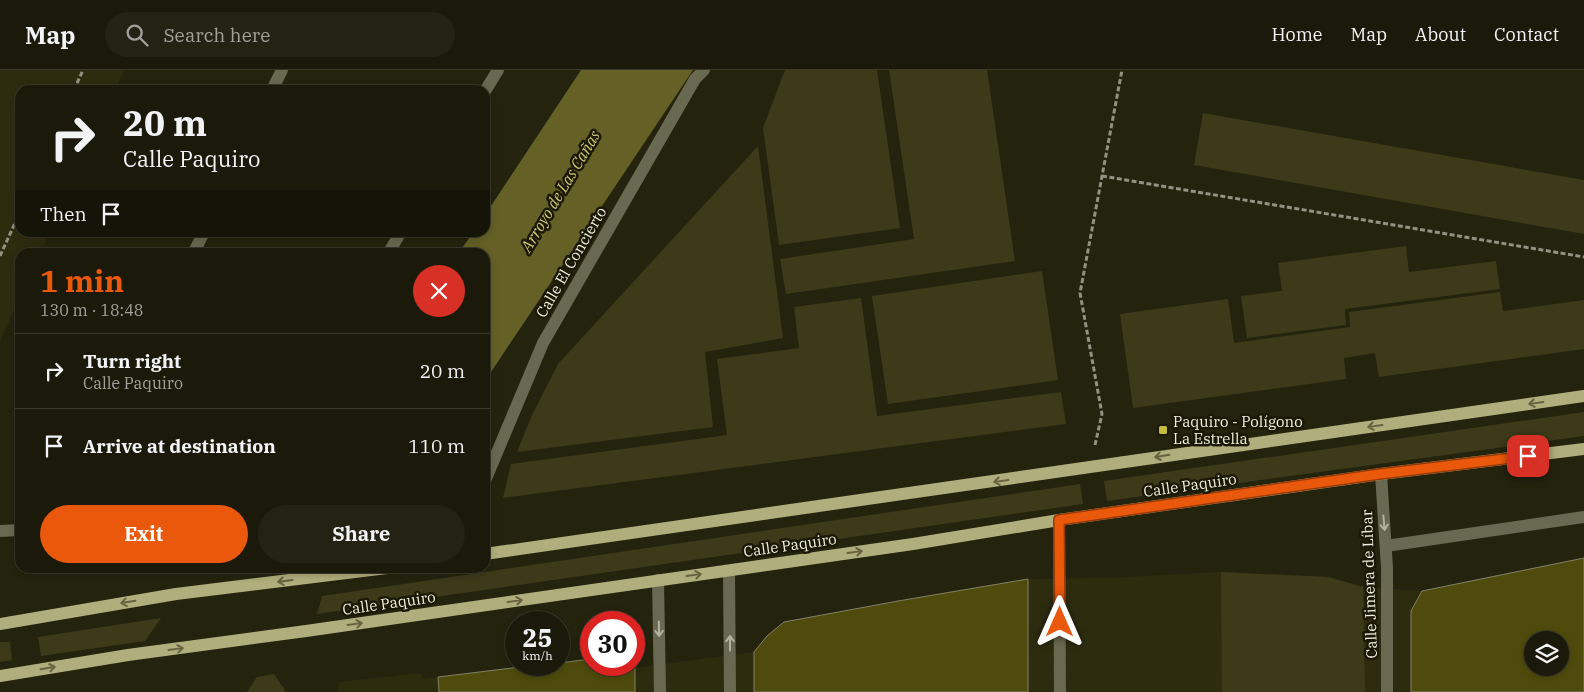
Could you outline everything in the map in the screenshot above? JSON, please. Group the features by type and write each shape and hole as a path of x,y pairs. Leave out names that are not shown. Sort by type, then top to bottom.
{"main road":[{"path":"490,553 1584,396"},
{"name":"Calle Paquiro","path":"0,676 128,655 729,571 1059,520 1380,474 1584,449"},
{"path":"0,624 176,594 342,573"}],"street":[{"path":"274,85 282,70"},
{"path":"489,85 498,70"},
{"name":"Calle El Concierto","path":"490,469 543,343 695,79 704,70"},
{"path":"391,248 398,237"},
{"name":"Calle Jimera de Líbar","path":"1380,474 1386,546 1387,692"},
{"path":"1386,546 1584,518"},
{"path":"1059,520 1060,692"},
{"path":"0,531 15,530"},
{"path":"729,571 730,692"},
{"path":"658,580 660,692"}],"path":[{"path":"76,85 83,70"},
{"path":"1090,468 1102,414 1080,293 1122,70"},
{"path":"1102,176 1584,257"},
{"path":"0,256 15,223"}],"shaded area":[{"path":"0,70 124,70 117,85 15,85 15,237 48,237 42,248 15,248 15,308 0,341"},
{"path":"785,70 877,70 900,228 779,245 763,128"},
{"path":"889,70 987,70 1015,261 786,294 780,259 914,239"},
{"path":"1203,113 1584,180 1584,234 1194,165"},
{"path":"758,146 783,338 705,352 713,427 517,452 532,415 558,364"},
{"path":"1406,246 1409,272 1496,261 1500,289 1345,309 1346,325 1247,338 1241,296 1282,291 1278,263"},
{"path":"1042,271 1058,380 888,404 872,296"},
{"path":"1500,292 1503,311 1584,300 1584,349 1379,377 1375,353 1344,358 1346,379 1133,408 1120,314 1228,299 1234,343 1350,327 1349,312"},
{"path":"861,298 877,416 1061,392 1066,424 503,498 511,464 727,435 717,359 799,348 794,307"},
{"path":"1584,412 1584,436 1107,501 1104,481"},
{"path":"1080,484 1083,504 317,614 322,596 478,573 490,573 490,571"},
{"path":"1584,558 1584,692 338,692 339,682 421,673 422,679 505,669 505,676 570,676 570,662 580,660 580,676 645,676 645,667 754,652 767,636 784,622 1028,579 1107,578 1221,572 1328,577 1363,587 1422,591"},
{"path":"1221,572 1328,577 1363,587 1365,692 1222,692"},
{"path":"161,618 145,641 41,656 38,637"},
{"path":"0,642 10,642 12,660 0,662"},
{"path":"274,674 286,692 247,692 257,677"}],"water":[{"name":"Arroyo de Las Cañas","path":"581,70 693,70 490,374 490,248 462,248 470,237 490,237 490,207"}],"pier":[{"path":"206,573 337,573 260,676 152,692 119,692"}],"building":[{"path":"1584,558 1584,692 1411,692 1411,611 1422,591"},
{"path":"1028,579 1028,692 754,692 754,652 767,636 784,622"},
{"path":"580,660 580,676 635,676 635,692 439,692 438,677 505,669 505,676 570,676 570,662"}],"place":[{"name":"Paquiro - Polígono La Estrella","path":"1163,430"}],"route":[{"path":"1060,622 1059,520 1380,474 1528,456"}]}
